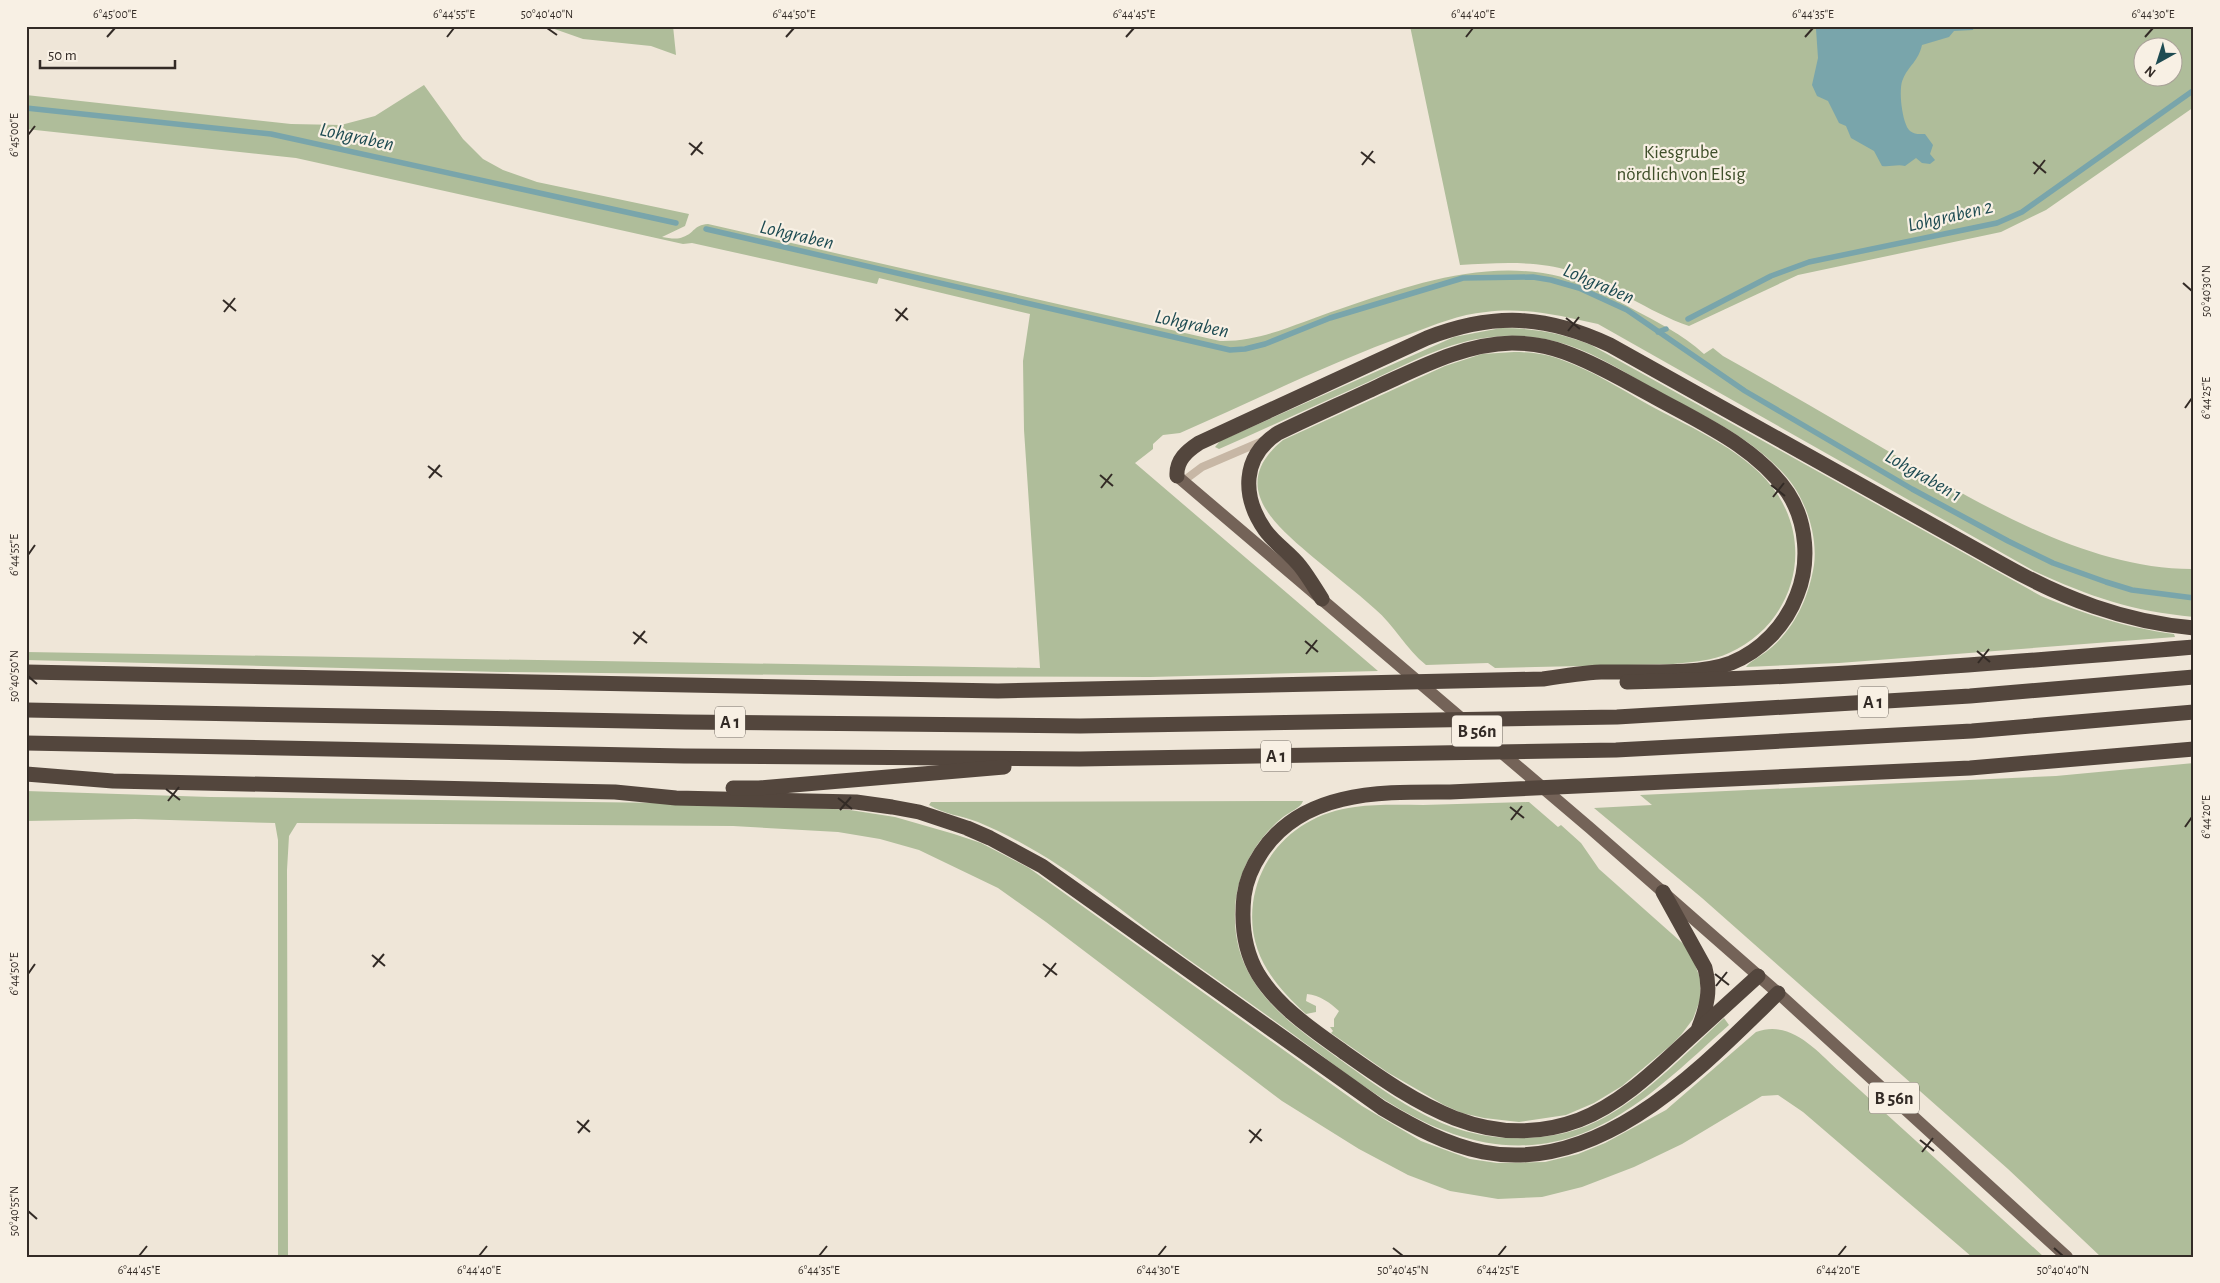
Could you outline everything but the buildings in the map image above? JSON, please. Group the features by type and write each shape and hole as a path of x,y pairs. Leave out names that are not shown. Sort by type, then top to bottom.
{"highway":[{"path":"1180,479 1179,462 1188,451 1199,443 1427,338 1465,325 1486,321 1503,319 1544,322 1568,328 1610,345 1993,560 2057,593 2116,614 2167,625 2194,628"},
{"path":"26,672 998,691 1543,678 1598,672 1710,668 1729,663 1758,648 1787,616 1794,603 1804,574 1805,558 1802,526 1789,495 1778,480 1764,466 1726,437 1599,367 1563,352 1526,344 1491,345 1472,348 1433,362 1293,426 1268,440 1257,452 1252,464 1248,489 1256,515 1266,532 1300,566 1322,598"},
{"path":"1543,678 1598,683 1713,680 1942,667 2194,647"},
{"name":"A 1","path":"26,710 666,722 1100,726 1617,717 1970,696 2194,676"},
{"name":"A 1","path":"26,743 684,756 1080,759 1616,750 1972,731 2194,712"},
{"path":"1758,976 1634,1087 1612,1103 1578,1120 1541,1130 1520,1132 1478,1127 1458,1120 1409,1097 1298,1018 1268,988 1251,960 1243,928 1245,891 1251,872 1266,845 1292,820 1322,805 1366,794 1468,792 1970,768 2194,749"},
{"path":"615,792 674,788 759,788 922,775 1080,759"},
{"path":"26,774 113,781"},
{"path":"26,784 113,781 615,792 676,798 856,802 919,812 983,835 1042,866 1382,1108 1437,1138 1483,1152 1527,1155 1582,1144 1607,1133 1631,1120 1674,1089 1778,993"},
{"path":"1663,892 1700,956 1708,977 1708,1000 1698,1030"}],"main road":[{"name":"B 56n","path":"1180,479 1322,598 1663,892 1778,993 2067,1257"}],"lane":[{"path":"1180,479 1202,467 1268,440"}],"green space":[{"path":"546,26 673,26 676,55 651,46 583,39"},
{"name":"Kiesgrube nördlich von Elsig","path":"1410,26 2194,26 2194,107 2046,210 2001,232 1798,275 1689,326 1601,283 1571,271 1544,265 1502,263 1460,265"},
{"path":"424,85 463,139 483,159 503,170 537,182 689,214 685,226 662,237 681,238 697,227 708,224 1220,341 1266,335 1394,291 1449,277 1477,272 1505,271 1534,272 1562,277 1597,290 1660,323 1687,340 1704,354 1713,348 1723,356 1927,474 2038,531 2115,559 2155,566 2194,569 2194,617 2150,611 2112,602 2034,571 1598,324 1529,311 1500,311 1457,317 1351,357 1180,433 1163,435 1153,444 1153,449 1135,463 1378,671 1150,677 900,676 500,672 26,660 26,652 1040,668 1024,430 1023,361 1030,314 879,278 877,284 692,243 683,244 296,158 26,129 26,95 291,124 341,125 375,116"},
{"path":"1501,328 1547,332 1591,345 2041,596 2106,620 2174,634 2175,637 1839,663 1746,667 1772,647 1788,630 1800,610 1809,588 1814,565 1814,541 1808,516 1798,493 1771,460 1724,427 1602,359 1568,345 1549,340 1521,336 1502,336 1476,339 1444,348 1219,449 1215,447 1220,441 1454,337"},
{"path":"1514,352 1550,356 1596,375 1720,443 1752,466 1766,480 1778,495 1789,517 1795,540 1795,563 1790,586 1781,606 1768,625 1750,641 1716,658 1673,664 1495,668 1488,663 1426,665 1412,652 1382,615 1299,545 1272,518 1263,504 1258,489 1259,473 1267,457 1283,440 1445,366 1482,354"},
{"path":"2194,763 2194,1257 2101,1257 2008,1169 1702,898 1594,808 1652,805 1640,795 2056,776"},
{"path":"26,791 210,797 748,804 850,810 895,817 981,843 1029,868 1362,1106 1421,1141 1470,1159 1497,1163 1545,1162 1578,1154 1605,1143 1666,1110 1756,1032 1769,1029 1792,1033 1822,1055 2044,1257 1972,1257 1803,1112 1778,1095 1762,1096 1682,1144 1634,1167 1582,1187 1542,1197 1498,1199 1450,1191 1408,1175 1359,1149 1282,1101 1046,922 998,888 919,850 880,839 838,832 733,826 297,823 289,836 287,870 288,1257 278,1257 278,840 275,823 135,819 26,821"},
{"path":"1303,801 1264,836 1243,871 1236,897 1235,920 1236,937 1243,961 1251,977 1269,1002 1292,1024 1383,1090 1427,1116 1471,1133 1498,1137 1525,1138 1565,1133 1587,1126 1609,1115 1650,1086 1724,1018 1729,1025 1640,1102 1615,1118 1589,1131 1561,1140 1532,1145 1496,1144 1462,1137 1398,1108 1368,1089 1097,892 1051,861 989,827 940,811 929,805 931,802"},
{"path":"1529,802 1558,827 1561,825 1581,843 1599,869 1689,949 1700,978 1700,1000 1693,1019 1681,1035 1622,1086 1594,1103 1566,1115 1519,1122 1484,1118 1462,1113 1444,1105 1387,1072 1331,1033 1333,1031 1330,1027 1334,1027 1334,1019 1339,1011 1324,1000 1307,994 1306,1001 1316,1006 1316,1012 1306,1014 1294,1002 1264,965 1254,936 1252,920 1257,884 1265,866 1287,837 1318,817 1336,811 1372,805"}],"water":[{"path":"1814,26 1837,26 1840,28 1844,26 1974,26 1973,30 1954,31 1949,37 1922,45 1918,56 1905,74 1902,84 1902,106 1907,127 1914,133 1925,134 1933,145 1930,154 1935,160 1930,164 1922,163 1916,158 1905,166 1882,166 1874,151 1851,138 1846,126 1839,123 1828,101 1817,96 1812,85 1818,58 1816,29"}],"waterway":[{"name":"Lohgraben 2","path":"1688,319 1771,276 1809,262 1997,223 2022,212 2194,90"},
{"name":"Lohgraben","path":"26,108 271,134 676,223"},
{"name":"Lohgraben","path":"706,229 1230,350 1245,349 1265,344 1330,318 1463,278 1533,277 1551,280 1579,288 1627,310 1745,391 1912,489 2008,541 2053,563 2132,590 2194,598"},
{"name":"Lohgraben 1","path":"1658,332 1666,329"}]}
